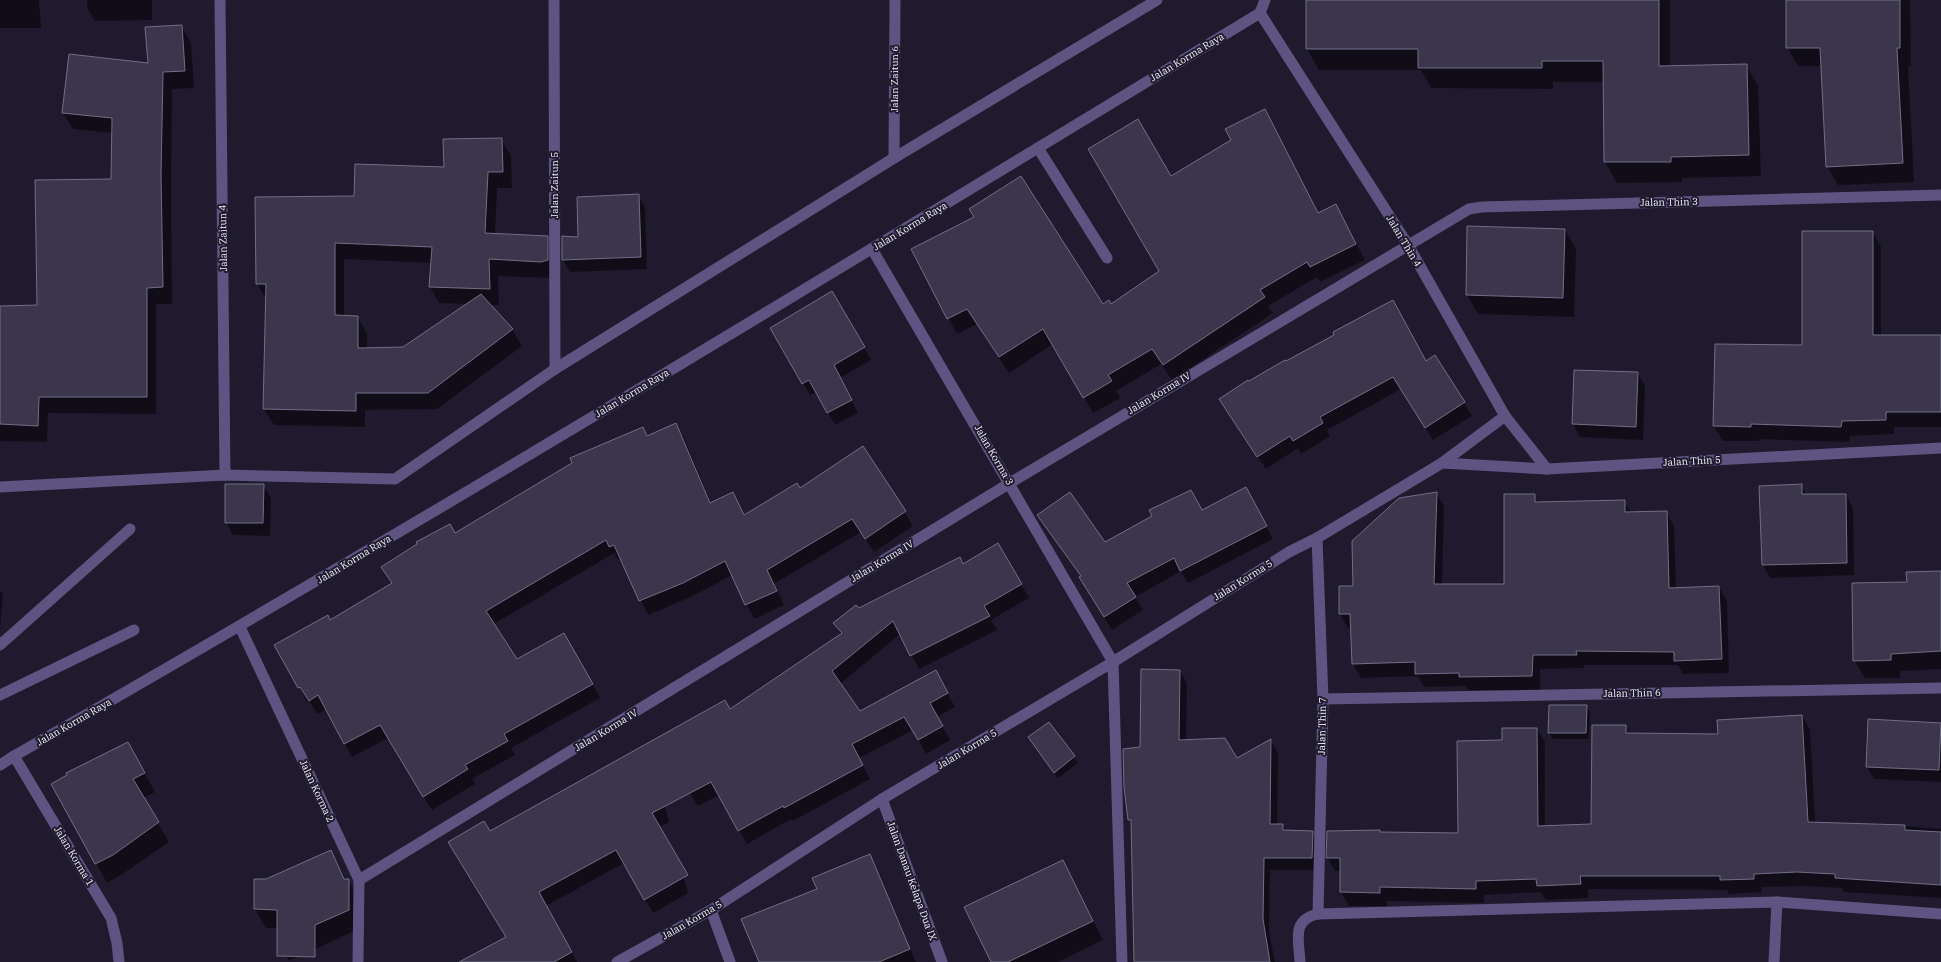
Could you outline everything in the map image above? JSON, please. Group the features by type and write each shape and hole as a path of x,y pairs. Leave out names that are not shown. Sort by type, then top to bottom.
{"street":[{"name":"Jalan Zaitun 4","path":"220,0 225,475"},
{"name":"Jalan Zaitun 5","path":"554,0 555,370"},
{"name":"Jalan Zaitun 6","path":"894,158 895,0"},
{"path":"0,487 225,475 395,479 555,370 894,158 1157,0"},
{"path":"1260,13 1265,0"},
{"name":"Jalan Korma Raya","path":"0,765 240,627 872,249 1260,13"},
{"name":"Jalan Thin 4","path":"1260,13 1408,245 1505,416 1547,469"},
{"path":"1038,148 1107,258"},
{"name":"Jalan Thin 3","path":"1408,245 1469,209 1482,207 1941,195"},
{"name":"Jalan Korma IV","path":"359,880 1010,483 1408,245"},
{"name":"Jalan Korma 3","path":"872,249 1010,483 1113,662"},
{"name":"Jalan Korma 5","path":"617,962 711,910 882,799 1113,662 1289,552 1317,538 1442,463 1505,416"},
{"name":"Jalan Thin 5","path":"1442,463 1547,469 1941,448"},
{"path":"0,645 130,529"},
{"name":"Jalan Thin 7","path":"1317,538 1322,699 1318,914"},
{"name":"Jalan Korma 2","path":"240,627 359,880 358,962"},
{"path":"0,695 134,630"},
{"path":"1113,662 1122,962"},
{"name":"Jalan Thin 6","path":"1322,699 1941,688"},
{"name":"Jalan Korma 1","path":"14,756 111,918 117,943 119,962"},
{"name":"Jalan Danau Kelapa Dua IX","path":"882,799 942,962"},
{"path":"1774,962 1778,902"},
{"path":"1300,962 1298,929 1308,916 1318,914 1778,902 1941,914"},
{"path":"711,910 730,962"}],"building":[{"path":"1306,0 1659,0 1659,66 1747,64 1749,155 1671,157 1671,162 1604,162 1603,61 1542,61 1542,68 1418,68 1418,49 1306,49"},
{"path":"1786,0 1900,0 1900,48 1897,48 1903,163 1826,167 1820,48 1786,48"},
{"path":"182,25 185,71 163,72 161,175 163,287 147,288 147,397 39,397 38,426 0,424 0,306 37,305 35,180 111,179 112,118 62,113 69,54 148,63 145,27"},
{"path":"1265,109 1318,213 1336,204 1356,244 1310,267 1307,262 1260,290 1265,297 1163,365 1152,349 1108,375 1112,381 1083,398 1043,329 999,357 967,309 947,319 911,249 974,217 969,209 1021,176 1103,304 1109,300 1111,304 1159,271 1088,149 1138,119 1171,176 1231,140 1225,129"},
{"path":"502,138 503,172 488,172 485,233 548,236 548,260 541,262 489,259 490,289 429,287 432,247 335,243 335,315 358,316 358,348 403,347 481,294 513,329 428,393 356,393 356,411 263,409 266,284 256,284 255,197 354,196 355,164 444,167 443,139"},
{"path":"639,194 641,257 562,260 562,236 578,237 577,197"},
{"path":"1467,226 1565,229 1563,298 1466,295"},
{"path":"1802,231 1873,231 1873,335 1941,335 1941,412 1886,412 1886,420 1842,421 1841,427 1751,424 1751,427 1713,426 1715,344 1802,345"},
{"path":"832,291 865,347 834,365 852,400 827,413 809,380 802,384 770,328"},
{"path":"1393,300 1426,361 1435,355 1465,402 1425,428 1393,377 1320,417 1323,423 1293,441 1290,436 1257,457 1219,399 1248,380 1249,381 1285,360 1286,361 1334,335 1333,332"},
{"path":"1574,370 1638,372 1636,427 1572,424"},
{"path":"676,423 710,503 733,492 744,515 797,483 800,488 863,446 906,511 865,539 852,519 767,570 777,591 745,605 725,561 683,583 639,601 614,545 609,547 606,540 486,611 517,659 564,633 593,684 504,734 508,741 465,765 468,769 423,797 380,725 344,744 318,695 309,701 300,687 298,688 274,645 328,615 330,620 392,583 381,567 417,544 416,542 450,524 455,533 572,463 570,458 643,427 647,436"},
{"path":"225,484 264,484 263,523 225,523"},
{"path":"1802,484 1802,494 1846,494 1847,563 1762,565 1759,486"},
{"path":"1246,487 1267,526 1180,571 1174,558 1127,583 1136,597 1104,617 1079,577 1081,576 1037,515 1070,492 1105,542 1152,516 1149,510 1191,490 1202,510"},
{"path":"1437,492 1434,584 1504,584 1504,494 1535,494 1535,502 1625,500 1625,512 1667,511 1669,588 1719,586 1722,659 1674,661 1674,652 1576,651 1577,655 1533,655 1532,676 1459,677 1459,673 1415,674 1415,662 1352,664 1350,614 1339,614 1339,586 1353,586 1352,541 1399,498"},
{"path":"998,543 1022,584 984,606 990,616 910,656 893,621 832,671 860,711 936,670 948,693 930,703 943,726 918,740 904,717 852,744 863,765 738,831 711,782 652,813 688,875 644,900 616,850 539,892 572,952 554,962 459,962 506,937 448,842 484,821 490,831 725,700 730,709 842,633 833,623 856,605 859,608 960,557 963,564"},
{"path":"1941,571 1941,651 1891,654 1891,660 1853,661 1852,583 1907,582 1906,572"},
{"path":"1141,669 1180,670 1179,740 1225,738 1237,758 1271,739 1270,824 1283,824 1283,830 1313,831 1312,858 1264,858 1263,919 1270,962 1134,962 1131,820 1128,820 1124,787 1123,749 1140,747"},
{"path":"1549,705 1587,705 1586,733 1548,733"},
{"path":"1802,715 1808,822 1905,825 1905,830 1941,832 1941,885 1835,878 1835,874 1797,872 1754,874 1754,879 1720,880 1720,876 1580,876 1581,884 1537,886 1536,879 1476,881 1476,889 1380,887 1380,893 1340,892 1340,858 1326,858 1327,831 1380,830 1380,832 1458,833 1457,741 1502,740 1502,728 1537,728 1538,826 1591,824 1592,725 1626,725 1626,733 1718,734 1717,720"},
{"path":"1868,719 1941,723 1939,770 1866,767"},
{"path":"1049,722 1075,756 1054,773 1028,737"},
{"path":"128,742 145,773 133,779 159,822 113,855 95,864 51,784 67,775 66,773"},
{"path":"331,850 344,879 349,879 349,910 315,925 315,957 277,956 277,910 254,909 254,879 266,879"},
{"path":"870,854 910,949 879,962 759,962 741,919 817,889 812,878"},
{"path":"1063,860 1093,921 1008,962 991,962 964,907"}]}
